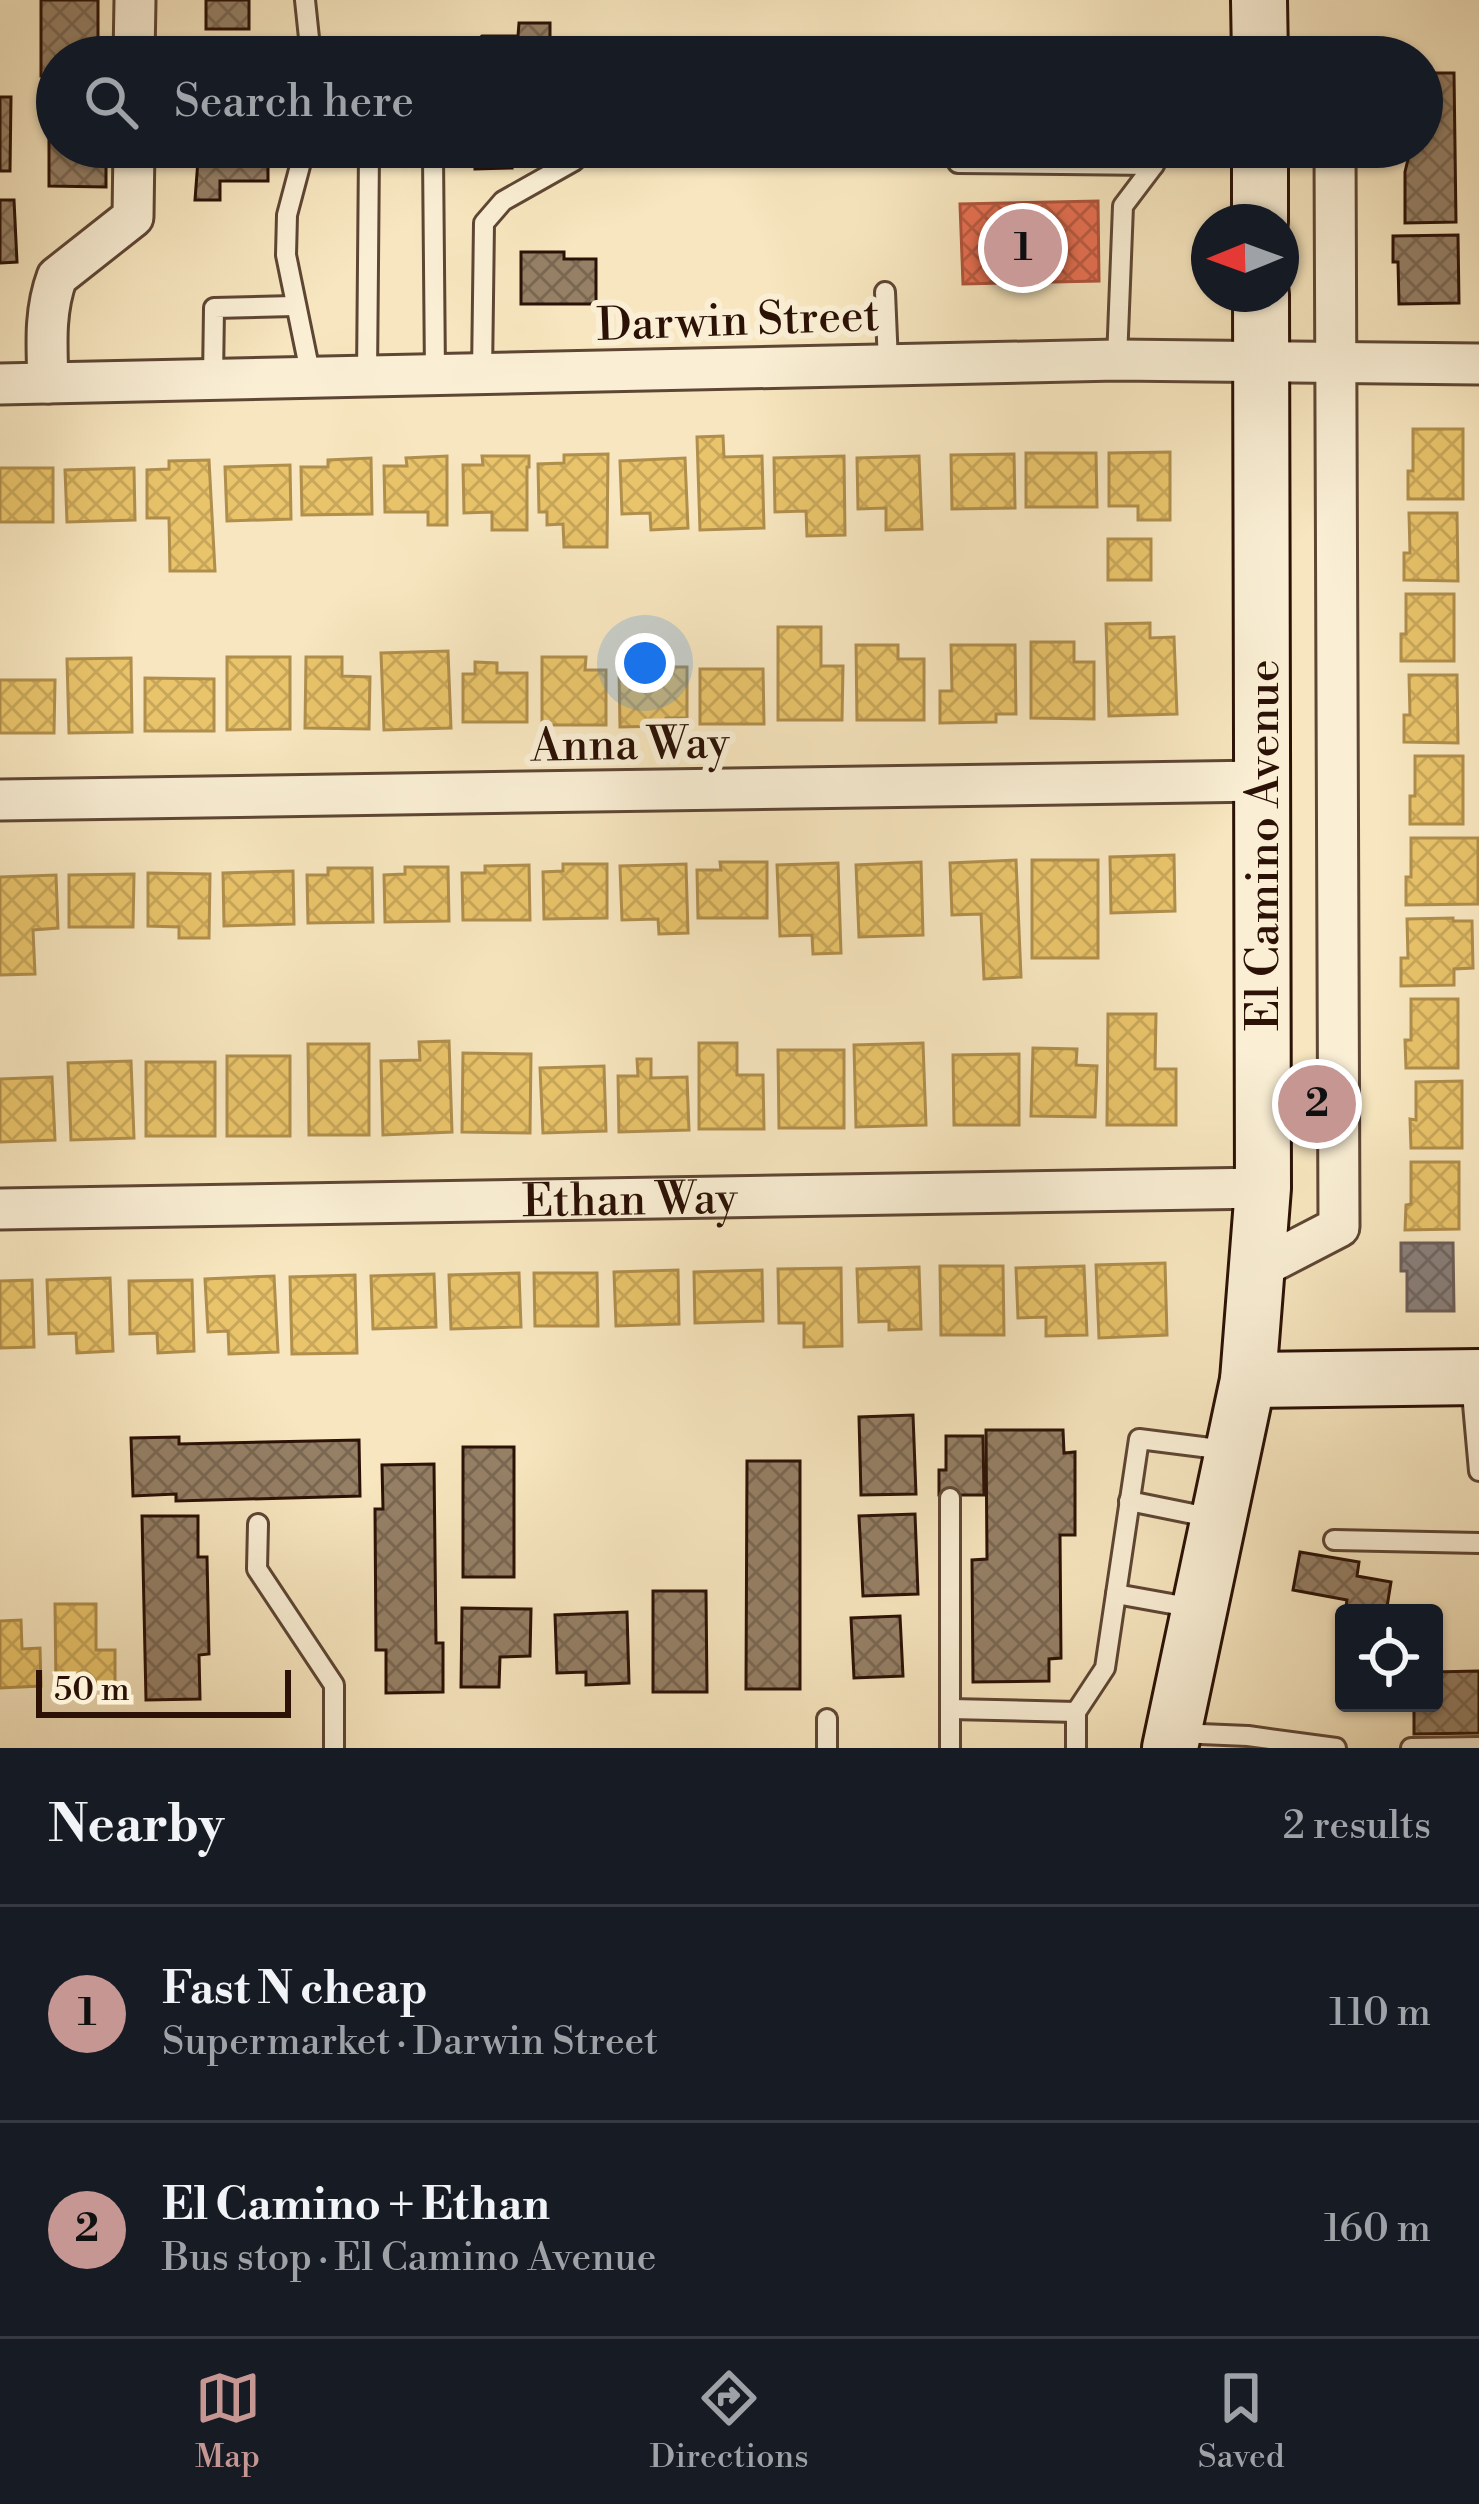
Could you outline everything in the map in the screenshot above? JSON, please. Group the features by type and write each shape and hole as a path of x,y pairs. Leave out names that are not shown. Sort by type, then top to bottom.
{"main road":[{"path":"1259,0 1260,36"},
{"path":"1260,168 1260,204"},
{"name":"El Camino Avenue","path":"1171,1741 1248,1380 1263,1188 1261,312"},
{"path":"1248,1380 1475,1377"}],"street":[{"path":"134,0 134,36"},
{"path":"48,383 48,307 57,277 134,217 134,168"},
{"path":"1256,1270 1339,1227 1335,168"},
{"name":"Darwin Street","path":"0,384 889,363 1479,364"},
{"name":"Anna Way","path":"0,800 1262,781"},
{"name":"Ethan Way","path":"0,1209 1263,1188"}],"lane":[{"path":"305,0 309,36"},
{"path":"299,168 287,215 286,255 311,377"},
{"path":"367,376 369,168"},
{"path":"433,168 435,375"},
{"path":"482,374 484,224 502,201 561,168"},
{"path":"1117,360 1123,206 1147,168"},
{"path":"885,292 889,363"},
{"path":"213,380 214,308 294,306"},
{"path":"1475,1377 1479,1471"},
{"path":"1076,1748 1076,1712 1105,1668 1138,1439 1233,1451"},
{"path":"950,1498 950,1748"},
{"path":"1130,1502 1218,1519"},
{"path":"258,1524 257,1569 334,1685 334,1748"},
{"path":"1334,1540 1479,1543"},
{"path":"1116,1594 1199,1609"},
{"path":"950,1709 1076,1712"},
{"path":"827,1720 827,1748"},
{"path":"1171,1741 1248,1736 1336,1748"},
{"path":"1411,1748 1479,1747"}],"building: Homes":[{"path":"1413,429 1463,429 1463,499 1408,499"},
{"path":"723,436 724,457 762,456 764,528 700,530 697,437"},
{"path":"1170,452 1170,520 1138,520 1138,506 1109,506 1109,453"},
{"path":"1026,453 1096,453 1097,507 1026,507"},
{"path":"608,454 607,547 564,547 563,524 547,525 547,512 539,512 538,464 564,463 564,455"},
{"path":"1014,454 1015,508 952,509 951,455"},
{"path":"447,456 447,525 428,525 428,512 385,512 384,466 407,466 406,458"},
{"path":"482,456 529,456 527,530 492,530 492,512 464,513 463,465 483,465"},
{"path":"844,456 845,535 807,536 806,511 775,512 774,458"},
{"path":"919,456 922,529 886,530 886,508 858,509 857,458"},
{"path":"371,458 372,514 302,515 301,467"},
{"path":"685,458 688,528 651,530 650,513 622,514 620,461"},
{"path":"209,460 215,571 170,571 169,518 147,518 147,470 169,469 169,461"},
{"path":"290,465 291,519 227,521 225,467"},
{"path":"0,468 53,468 53,522 0,522"},
{"path":"134,468 135,520 67,522 65,470"},
{"path":"1409,513 1457,513 1458,581 1404,580 1404,553 1410,553"},
{"path":"1108,539 1151,539 1151,580 1108,580"},
{"path":"1406,594 1454,594 1454,661 1401,661"},
{"path":"1150,623 1150,638 1174,637 1177,714 1109,716 1106,624"},
{"path":"778,627 821,627 821,666 843,666 842,720 778,720"},
{"path":"1031,642 1074,642 1074,662 1094,662 1094,719 1031,718"},
{"path":"856,645 898,645 898,659 924,659 924,720 857,720"},
{"path":"951,645 1015,645 1016,714 996,714 996,722 940,723 940,691 952,691"},
{"path":"448,651 451,728 384,730 381,653"},
{"path":"227,657 290,657 290,729 227,730"},
{"path":"306,657 342,657 342,676 370,677 369,729 305,728"},
{"path":"542,657 586,657 585,670 606,670 606,725 542,725"},
{"path":"131,658 132,732 69,733 67,659"},
{"path":"475,662 497,663 497,673 527,673 527,722 463,722 463,674 475,674"},
{"path":"633,667 687,667 687,718 666,718 666,726 620,727 619,672 633,671"},
{"path":"700,669 763,669 764,724 700,724"},
{"path":"1409,675 1457,675 1458,743 1404,742 1404,715 1410,715"},
{"path":"145,678 214,679 214,731 145,731"},
{"path":"0,680 55,680 54,733 0,733"},
{"path":"1415,756 1463,756 1463,824 1410,824"},
{"path":"1411,838 1478,838 1478,904 1406,905"},
{"path":"1174,855 1175,911 1111,913 1110,857"},
{"path":"1016,860 1021,977 984,979 981,914 952,915 950,863"},
{"path":"1032,860 1098,860 1098,958 1032,958"},
{"path":"720,862 767,862 767,918 698,918 697,870 721,870"},
{"path":"921,862 923,935 859,937 856,865"},
{"path":"838,863 841,953 813,954 812,935 780,936 777,865"},
{"path":"563,864 607,864 607,918 544,919 543,872 563,871"},
{"path":"686,864 688,933 659,934 658,919 622,920 620,866"},
{"path":"529,865 530,920 463,920 462,873 485,873 485,866"},
{"path":"405,867 448,867 449,921 385,922 384,875 405,874"},
{"path":"328,868 372,868 373,922 308,923 307,875 328,875"},
{"path":"293,871 294,924 224,926 223,873"},
{"path":"148,873 210,874 209,938 179,938 179,927 148,926"},
{"path":"134,874 133,927 69,927 69,875"},
{"path":"56,875 58,928 33,930 35,974 0,975 0,877"},
{"path":"1407,919 1472,921 1473,968 1454,969 1454,985 1401,986 1401,958 1408,958"},
{"path":"1411,999 1458,999 1458,1068 1406,1068"},
{"path":"1108,1014 1156,1014 1155,1069 1176,1069 1176,1125 1107,1125"},
{"path":"449,1041 452,1132 383,1135 381,1061 420,1060 419,1042"},
{"path":"699,1043 737,1043 737,1075 763,1075 764,1129 699,1129"},
{"path":"923,1043 926,1125 856,1127 854,1045"},
{"path":"308,1044 369,1044 369,1135 309,1135"},
{"path":"1033,1048 1077,1049 1076,1065 1097,1066 1095,1117 1031,1116"},
{"path":"778,1050 844,1050 844,1128 779,1128"},
{"path":"463,1053 531,1054 530,1133 462,1132"},
{"path":"1019,1054 1019,1125 954,1125 953,1055"},
{"path":"227,1056 290,1056 290,1136 227,1136"},
{"path":"637,1059 651,1059 651,1078 687,1077 689,1130 619,1132 618,1076 638,1076"},
{"path":"131,1061 134,1138 71,1140 68,1063"},
{"path":"146,1062 215,1062 215,1136 146,1136"},
{"path":"604,1066 606,1131 543,1133 540,1068"},
{"path":"52,1077 55,1140 0,1142 0,1079"},
{"path":"1462,1081 1462,1148 1411,1148 1416,1082"},
{"path":"1411,1162 1459,1162 1459,1229 1405,1230 1406,1205 1411,1204"},
{"path":"1165,1263 1167,1335 1099,1338 1096,1265"},
{"path":"940,1266 1003,1266 1004,1335 941,1335"},
{"path":"1084,1266 1087,1335 1046,1336 1046,1317 1018,1318 1016,1268"},
{"path":"919,1267 921,1329 889,1330 889,1321 859,1322 857,1269"},
{"path":"841,1268 842,1346 804,1347 804,1323 779,1323 778,1269"},
{"path":"678,1270 679,1324 616,1326 614,1272"},
{"path":"762,1270 763,1321 695,1323 694,1272"},
{"path":"519,1273 521,1327 451,1329 449,1275"},
{"path":"534,1273 597,1273 598,1326 535,1326"},
{"path":"434,1274 436,1327 373,1329 371,1276"},
{"path":"355,1275 357,1353 292,1354 290,1277"},
{"path":"274,1276 278,1352 229,1354 228,1331 208,1332 205,1279"},
{"path":"110,1278 113,1351 77,1353 76,1333 49,1334 47,1280"},
{"path":"32,1280 34,1347 0,1348 0,1281"},
{"path":"192,1280 194,1351 158,1353 157,1333 130,1334 129,1281"},
{"path":"55,1604 96,1604 96,1650 115,1650 115,1686 56,1687"},
{"path":"21,1620 22,1649 40,1648 41,1686 0,1688 0,1621"}],"building: Shops":[{"path":"1098,201 1099,281 963,284 960,204"}],"building: Industry":[{"path":"1401,1243 1453,1243 1454,1311 1407,1311"}],"building: Other":[{"path":"41,0 98,0 98,36 41,36"},
{"path":"206,0 249,0 249,29 206,29"},
{"path":"519,23 550,23 550,36 518,36"},
{"path":"1443,73 1454,73 1456,222 1405,223 1406,168 1443,168"},
{"path":"0,97 11,97 10,171 0,171"},
{"path":"49,168 106,168 106,187 49,186"},
{"path":"197,168 268,168 268,181 220,181 220,200 195,200"},
{"path":"0,200 14,200 17,262 0,263"},
{"path":"1458,235 1459,303 1399,304 1393,236"},
{"path":"521,252 564,252 564,259 596,259 596,304 521,304"},
{"path":"913,1415 916,1494 861,1495 859,1417"},
{"path":"986,1430 1063,1430 1064,1453 1075,1452 1075,1535 1060,1535 1061,1658 1049,1659 1049,1681 973,1682 972,1560 987,1559"},
{"path":"946,1436 983,1436 984,1495 939,1495 939,1470 946,1470"},
{"path":"179,1437 179,1444 359,1440 360,1496 176,1501 176,1494 133,1496 131,1438"},
{"path":"463,1447 514,1447 514,1577 463,1577"},
{"path":"747,1461 800,1461 800,1689 746,1689"},
{"path":"434,1464 436,1643 443,1643 443,1692 386,1693 386,1650 376,1650 375,1509 383,1509 382,1465"},
{"path":"915,1514 918,1594 863,1596 859,1516"},
{"path":"142,1516 198,1516 198,1557 207,1557 209,1654 199,1655 200,1699 146,1700"},
{"path":"1300,1552 1359,1562 1357,1576 1391,1582 1387,1604 1346,1604 1347,1600 1293,1590"},
{"path":"653,1591 706,1591 707,1692 653,1692"},
{"path":"462,1608 531,1609 530,1656 500,1657 499,1687 461,1687"},
{"path":"627,1612 629,1683 586,1685 586,1672 557,1673 555,1615"},
{"path":"900,1616 903,1676 854,1678 851,1618"},
{"path":"1479,1671 1479,1733 1414,1734 1414,1712 1443,1712 1443,1672"}],"place":[{"name":"Fast N cheap","path":"1023,248"},
{"name":"El Camino + Ethan","path":"1317,1104"}]}
